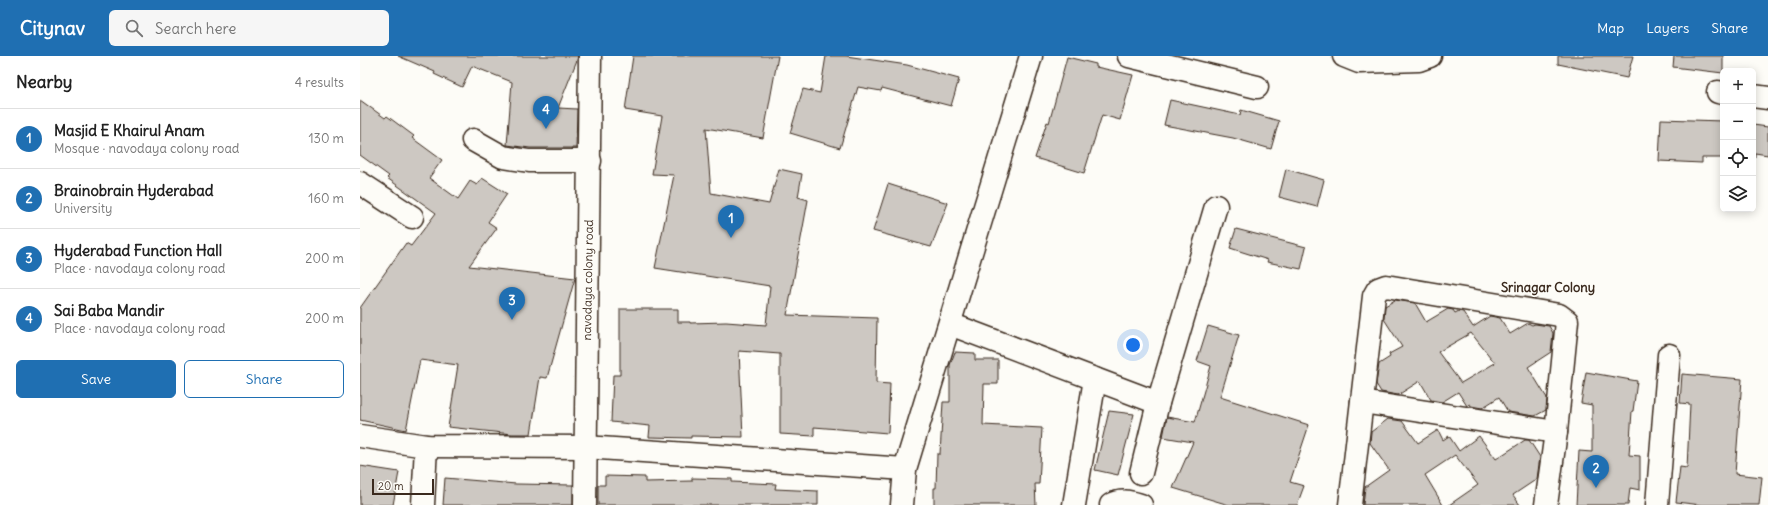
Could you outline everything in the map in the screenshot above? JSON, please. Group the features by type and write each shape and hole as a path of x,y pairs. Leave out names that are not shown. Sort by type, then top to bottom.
{"street":[{"name":"navodaya colony road","path":"585,505 590,56"},
{"path":"902,505 906,469 1031,56"},
{"path":"1130,56 1257,87"},
{"path":"1344,56 1359,62 1419,60 1430,56"},
{"path":"1756,96 1768,98"},
{"path":"473,140 503,156 529,161 590,161"},
{"path":"360,183 412,217"},
{"path":"1141,473 1158,403 1216,206"},
{"path":"1350,505 1374,296 1378,289 1386,286 1559,315 1567,321 1556,432 1546,505"},
{"path":"950,324 1158,403"},
{"path":"1658,505 1669,355"},
{"path":"1074,505 1095,379"},
{"path":"1362,402 1556,432"},
{"path":"360,436 426,446 585,447 906,469"},
{"path":"423,505 426,446"},
{"path":"1111,505 1118,501 1129,501 1141,505"}],"building":[{"path":"398,56 578,56 558,108 577,109 576,148 530,148 507,145 512,82 472,66 462,87 434,74 435,72"},
{"path":"633,56 778,56 763,138 706,128 711,193 769,204 779,169 802,174 798,197 808,200 787,315 877,318 876,383 890,384 888,433 814,427 814,436 780,434 780,354 739,351 743,437 649,437 650,426 611,422 613,375 620,375 620,309 678,309 678,322 726,322 766,325 770,286 655,268 674,175 652,174 662,116 625,110"},
{"path":"826,56 846,56 907,65 959,79 951,106 882,88 881,91 858,87 840,148 790,133 803,89 820,93"},
{"path":"1558,56 1633,56 1627,78 1558,64"},
{"path":"1674,56 1723,56 1723,68 1720,68 1720,73 1673,67"},
{"path":"1067,57 1096,64 1096,67 1133,75 1120,120 1102,115 1084,173 1035,158 1047,122 1049,123"},
{"path":"360,100 385,118 387,116 414,136 412,138 442,160 429,178 458,199 470,181 477,185 482,178 507,194 488,222 497,228 469,266 575,278 547,378 540,377 531,434 512,434 448,427 458,365 420,360 406,430 360,420 360,308 406,243 411,246 436,213 387,178 389,176 360,155"},
{"path":"1170,100 1240,115 1241,110 1279,121 1271,149 1233,138 1164,125"},
{"path":"1661,119 1720,121 1720,158 1702,158 1702,163 1659,161"},
{"path":"1756,125 1768,127 1768,155 1756,153"},
{"path":"1286,169 1324,180 1317,207 1279,197"},
{"path":"888,184 948,203 931,247 873,231"},
{"path":"1236,229 1306,247 1301,269 1267,262 1268,260 1230,248"},
{"path":"1395,300 1415,303 1426,322 1448,309 1453,310 1455,313 1459,311 1463,312 1473,327 1490,316 1500,318 1510,334 1528,323 1532,325 1549,326 1553,333 1551,352 1528,367 1547,398 1546,410 1535,416 1508,412 1499,397 1482,408 1471,406 1470,404 1467,406 1458,392 1442,402 1431,400 1420,381 1398,395 1381,392 1376,384 1379,364 1390,357 1389,354 1402,347 1384,319 1385,306","holes":["1471,333 1495,363 1461,383 1438,352"]},
{"path":"1208,326 1239,335 1220,397 1309,425 1290,482 1304,486 1297,505 1229,505 1173,488 1193,442 1163,437 1167,417 1195,422 1211,366 1197,361"},
{"path":"955,352 975,353 975,360 998,360 998,384 984,384 983,425 1042,428 1039,484 1035,484 1036,505 934,505 937,454 940,454 943,402 950,402 950,365"},
{"path":"1586,372 1637,381 1632,411 1629,455 1640,456 1640,490 1630,488 1628,505 1576,505 1579,451 1592,452 1592,405 1581,403"},
{"path":"1682,374 1742,379 1735,474 1762,477 1759,505 1702,505 1676,502 1680,467 1687,468 1690,404 1680,403"},
{"path":"1109,411 1134,414 1118,475 1095,470"},
{"path":"1388,419 1402,421 1418,443 1438,430 1443,440 1449,436 1459,451 1479,436 1496,459 1525,440 1529,440 1540,457 1537,479 1513,495 1520,505 1449,505 1478,485 1455,455 1425,475 1443,505 1363,505 1365,487 1389,470 1370,443 1371,432"},
{"path":"360,466 399,472 393,505 360,505"},
{"path":"605,476 645,477 645,482 692,481 692,478 732,479 732,482 776,484 775,489 818,491 818,505 598,505 598,485 605,485"},
{"path":"445,478 516,484 573,485 573,505 443,505"}],"place":[{"name":"Sai Baba Mandir","path":"546,129"},
{"name":"Masjid E Khairul Anam","path":"731,238"},
{"name":"Hyderabad Function Hall","path":"512,320"},
{"name":"Brainobrain Hyderabad","path":"1596,488"}],"district":[{"name":"Srinagar Colony","path":"1548,287"}]}
